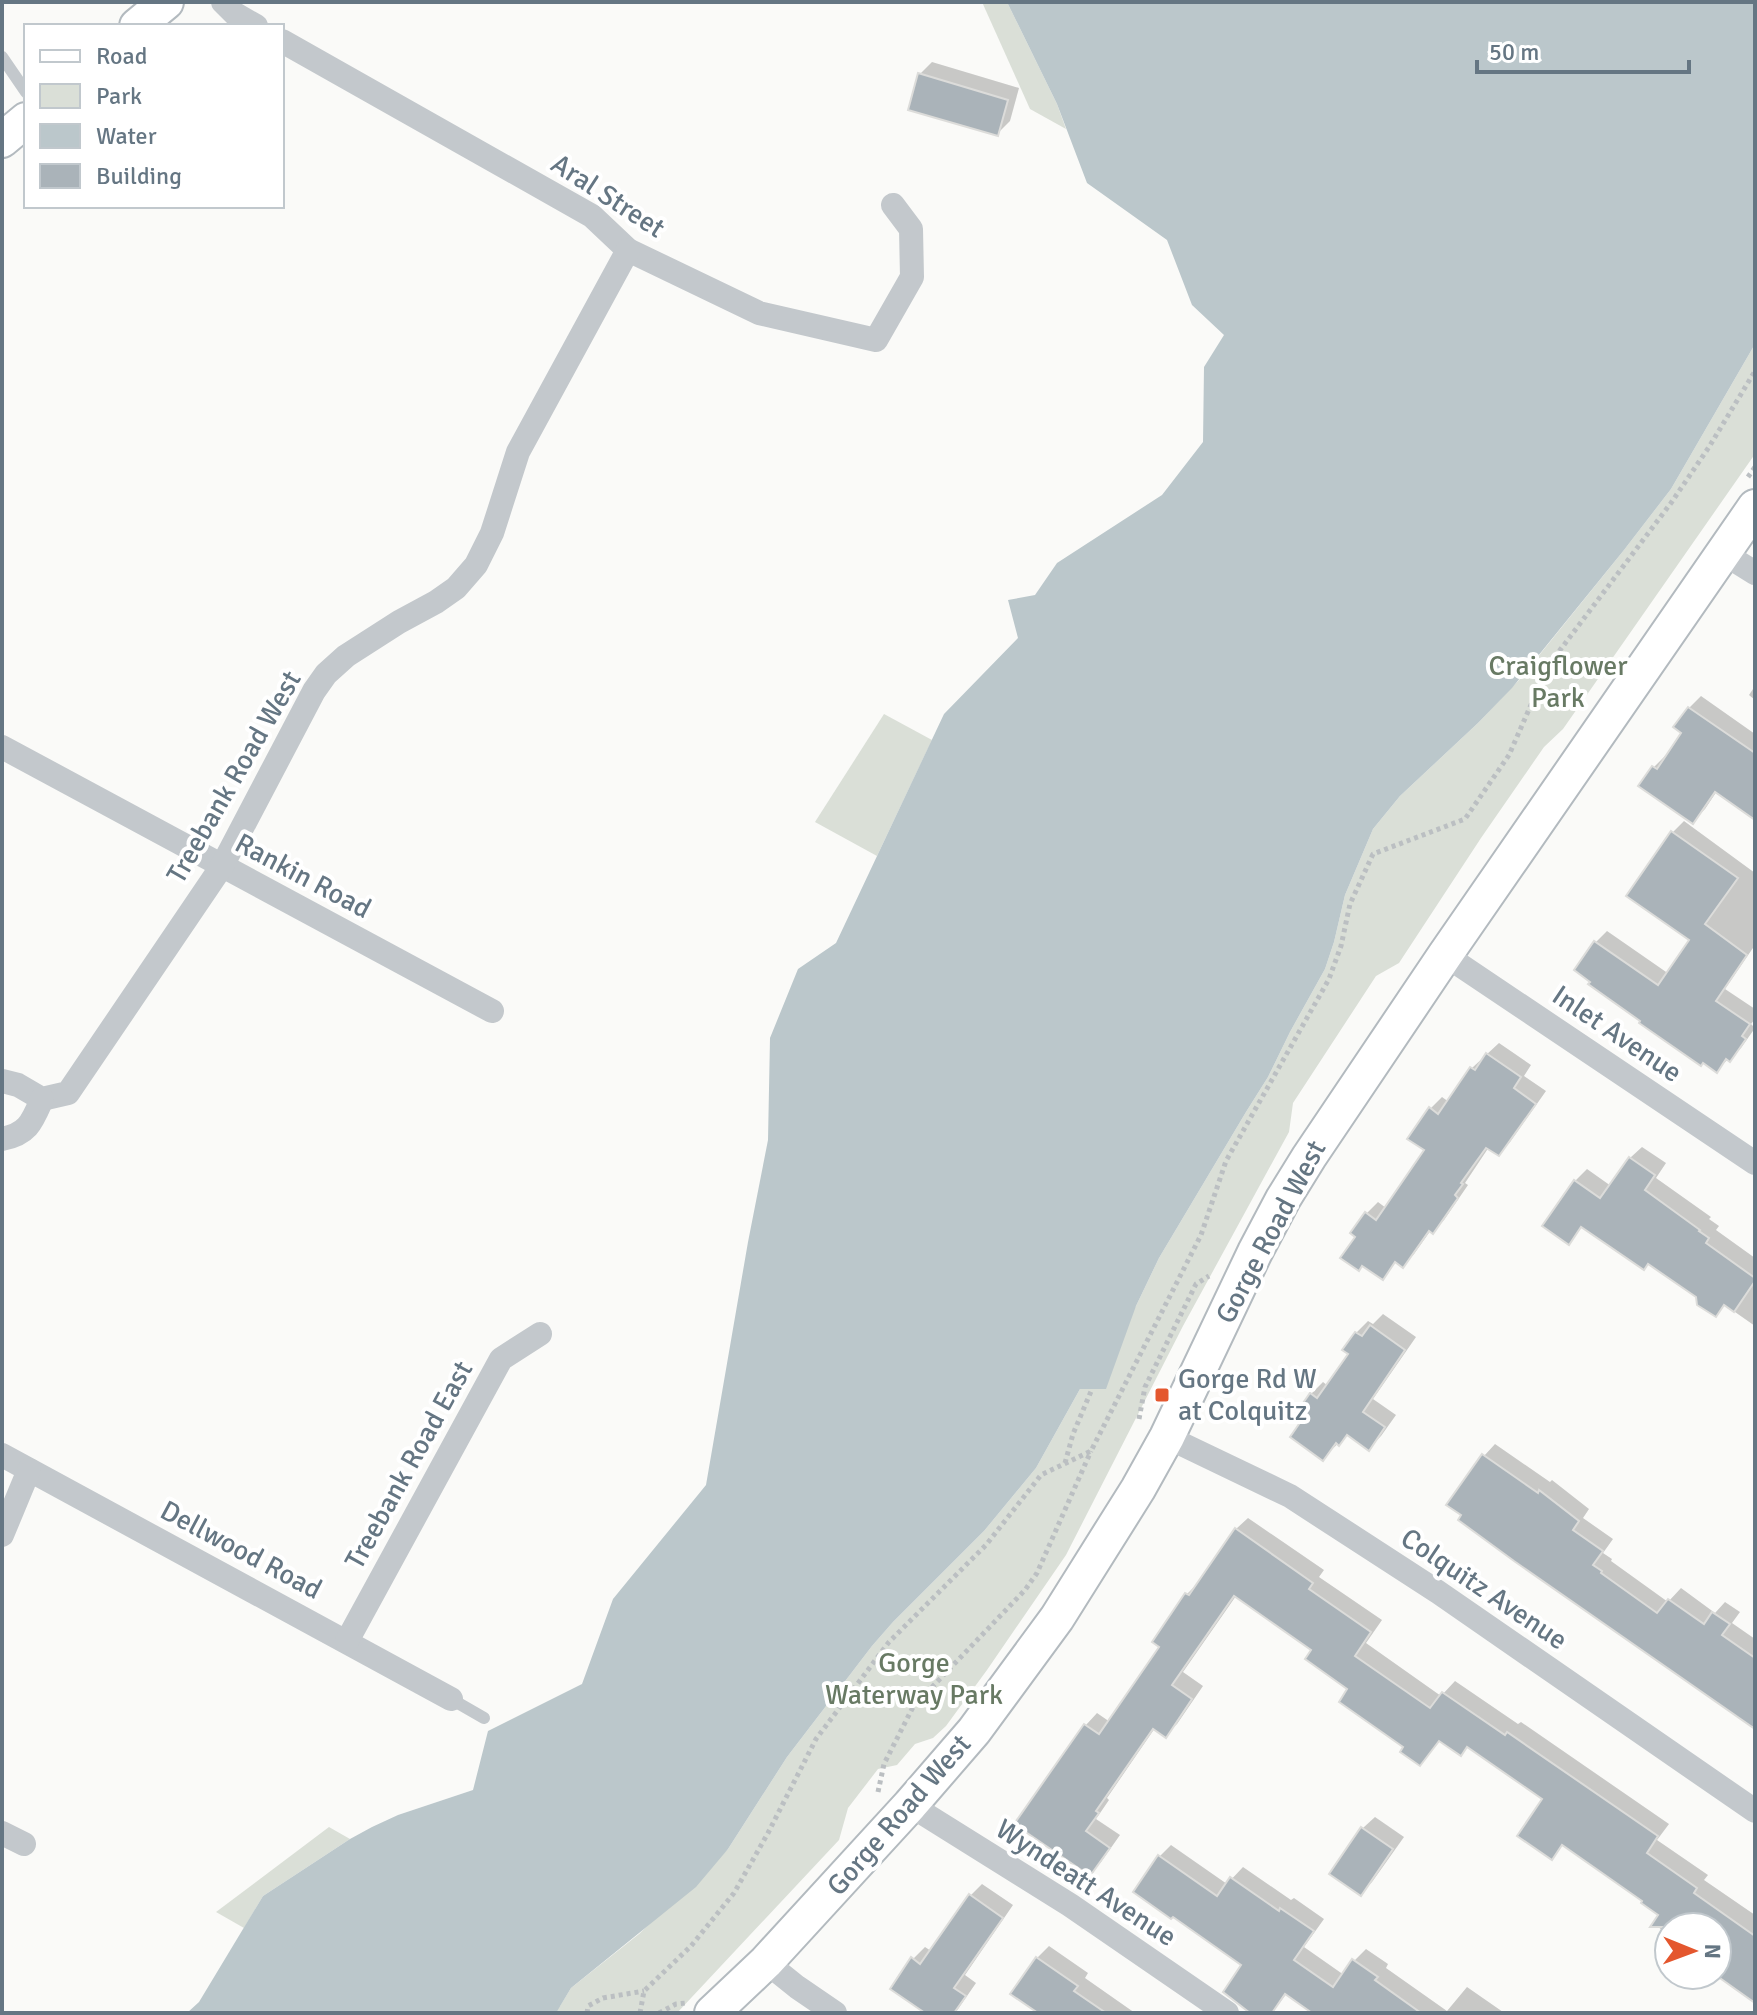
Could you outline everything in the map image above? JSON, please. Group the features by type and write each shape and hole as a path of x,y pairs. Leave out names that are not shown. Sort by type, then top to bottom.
{"main road":[{"path":"139,24 166,2"},
{"path":"2,140 24,122"},
{"name":"Gorge Road West","path":"703,2008 766,1962 910,1805 974,1731 1057,1618 1167,1437 1255,1252 1283,1199 1334,1117 1755,507"}],"street":[{"path":"223,2 235,14 252,24"},
{"name":"Aral Street","path":"284,42 592,216 628,250 759,313 876,340 912,277 911,229 893,205"},
{"name":"Treebank Road West","path":"42,1099 68,1093 222,866 314,691 326,674 346,656 456,588 476,565 492,533 518,452 628,250"},
{"path":"1723,553 1755,573"},
{"name":"Rankin Road","path":"2,747 492,1011"},
{"name":"Inlet Avenue","path":"1445,955 1755,1163"},
{"path":"2,1081 18,1085 42,1099 25,1131 2,1139"},
{"name":"Treebank Road East","path":"347,1641 501,1359 540,1334"},
{"name":"Colquitz Avenue","path":"1167,1437 1290,1496 1438,1592 1755,1811"},
{"name":"Dellwood Road","path":"2,1455 451,1699"},
{"path":"2,1535 29,1470"},
{"name":"Wyndeatt Avenue","path":"910,1805 1070,1905 1227,2013"},
{"path":"766,1962 835,2013"}],"lane":[{"path":"2,57 24,89"},
{"path":"451,1699 484,1718"}],"path":[{"path":"877,1800 884,1764 913,1707 1025,1590 1037,1573 1091,1451 1201,1235 1226,1161 1329,979 1341,946 1350,904 1373,854 1465,819 1509,755 1548,666 1671,503 1755,371"},
{"path":"1065,1464 1073,1434 1092,1389"},
{"path":"587,2013 588,2006 603,1998 644,1991 691,1946 734,1893 816,1739 889,1642 986,1545 1041,1475 1091,1451"},
{"path":"640,2013 644,1991"},
{"path":"659,2013 676,2004 703,2008"}],"green space":[{"path":"982,2 1007,2 1066,129 1030,109"},
{"name":"Gorge Waterway Park","path":"1755,344 1755,454 1563,729 1544,747 1399,963 1376,976 1293,1103 1289,1132 1183,1326 1066,1555 946,1726 933,1738 915,1744 897,1765 878,1769 848,1808 839,1840 677,2013 530,2013 560,2006 571,1988 639,1934 728,1849 787,1757 872,1646 984,1531 1036,1468 1080,1389 1136,1306 1159,1258 1268,1077 1325,969 1345,895 1373,829 1400,796 1520,679 1624,550 1671,489"},
{"path":"884,714 932,740 877,856 815,822"},
{"path":"329,1827 350,1839 263,1896 244,1928 216,1912"}],"water":[{"path":"1007,2 1755,2 1755,344 1671,489 1624,550 1512,688 1400,796 1373,829 1345,895 1325,969 1268,1077 1159,1258 1136,1306 1106,1389 1080,1389 1036,1468 984,1531 872,1646 787,1757 728,1849 696,1887 571,1988 556,2013 187,2013 199,2002 263,1896 372,1827 473,1790 488,1731 582,1684 613,1599 706,1485 768,1140 770,1038 798,969 836,943 944,714 1018,638 1008,600 1035,595 1057,563 1162,495 1203,442 1204,367 1224,335 1192,305 1167,240 1087,183 1057,104"}],"building":[{"path":"918,73 1008,100 998,136 908,110"},
{"path":"1688,707 1755,753 1755,820 1715,792 1693,824 1638,786 1652,766 1657,769 1681,733 1673,727"},
{"path":"1671,831 1738,878 1705,924 1747,955 1716,1001 1750,1024 1742,1036 1746,1039 1730,1062 1726,1059 1717,1073 1703,1063 1701,1066 1639,1023 1574,970 1594,941 1658,985 1689,940 1626,896"},
{"path":"1486,1053 1521,1077 1514,1088 1536,1104 1499,1156 1486,1148 1461,1183 1455,1195 1458,1198 1433,1234 1429,1231 1403,1268 1395,1262 1383,1280 1362,1266 1359,1271 1340,1258 1355,1237 1350,1233 1365,1212 1376,1220 1424,1150 1407,1139 1429,1107 1438,1114 1470,1067 1475,1070"},
{"path":"1629,1157 1655,1175 1645,1190 1700,1230 1709,1238 1706,1243 1755,1278 1734,1312 1724,1305 1716,1317 1697,1305 1696,1297 1648,1264 1644,1270 1581,1227 1569,1245 1542,1226 1574,1180 1600,1198"},
{"path":"1370,1325 1405,1350 1363,1412 1385,1427 1369,1451 1347,1435 1339,1446 1336,1443 1323,1461 1290,1437 1299,1424 1292,1419 1310,1393 1317,1398 1348,1354 1342,1350 1355,1332 1362,1336"},
{"path":"1482,1454 1538,1493 1539,1490 1579,1521 1573,1530 1603,1551 1593,1565 1657,1613 1668,1599 1704,1624 1712,1612 1730,1624 1722,1635 1755,1658 1755,1729 1458,1520 1461,1515 1446,1505"},
{"path":"1235,1528 1313,1583 1309,1589 1371,1632 1355,1656 1430,1708 1442,1692 1505,1735 1507,1732 1658,1836 1647,1853 1697,1888 1694,1893 1720,1911 1653,1911 1562,1845 1552,1860 1517,1836 1542,1799 1467,1747 1461,1756 1439,1741 1420,1766 1400,1752 1403,1747 1339,1702 1347,1689 1305,1659 1311,1650 1234,1596 1172,1685 1192,1699 1166,1738 1153,1729 1096,1811 1099,1813 1086,1831 1110,1848 1090,1876 1014,1824 1084,1724 1099,1734 1159,1647 1152,1642 1185,1593 1189,1595"},
{"path":"1361,1827 1393,1849 1361,1896 1329,1874"},
{"path":"1158,1855 1217,1896 1230,1877 1314,1931 1294,1960 1333,1987 1352,1959 1421,2013 1312,2013 1285,1994 1272,2013 1250,2013 1223,1992 1241,1965 1133,1892"},
{"path":"969,1894 1003,1918 954,1988 966,1996 954,2013 925,2013 890,1989 911,1957 920,1964"},
{"path":"1733,1920 1755,1936 1755,2003 1733,1987"},
{"path":"1036,1957 1078,1986 1074,1991 1106,2013 1038,2013 1010,1994"}],"place":[{"name":"Gorge Rd W at Colquitz","path":"1162,1395"}],"park label":[{"name":"Craigflower Park","path":"1558,682"}]}
